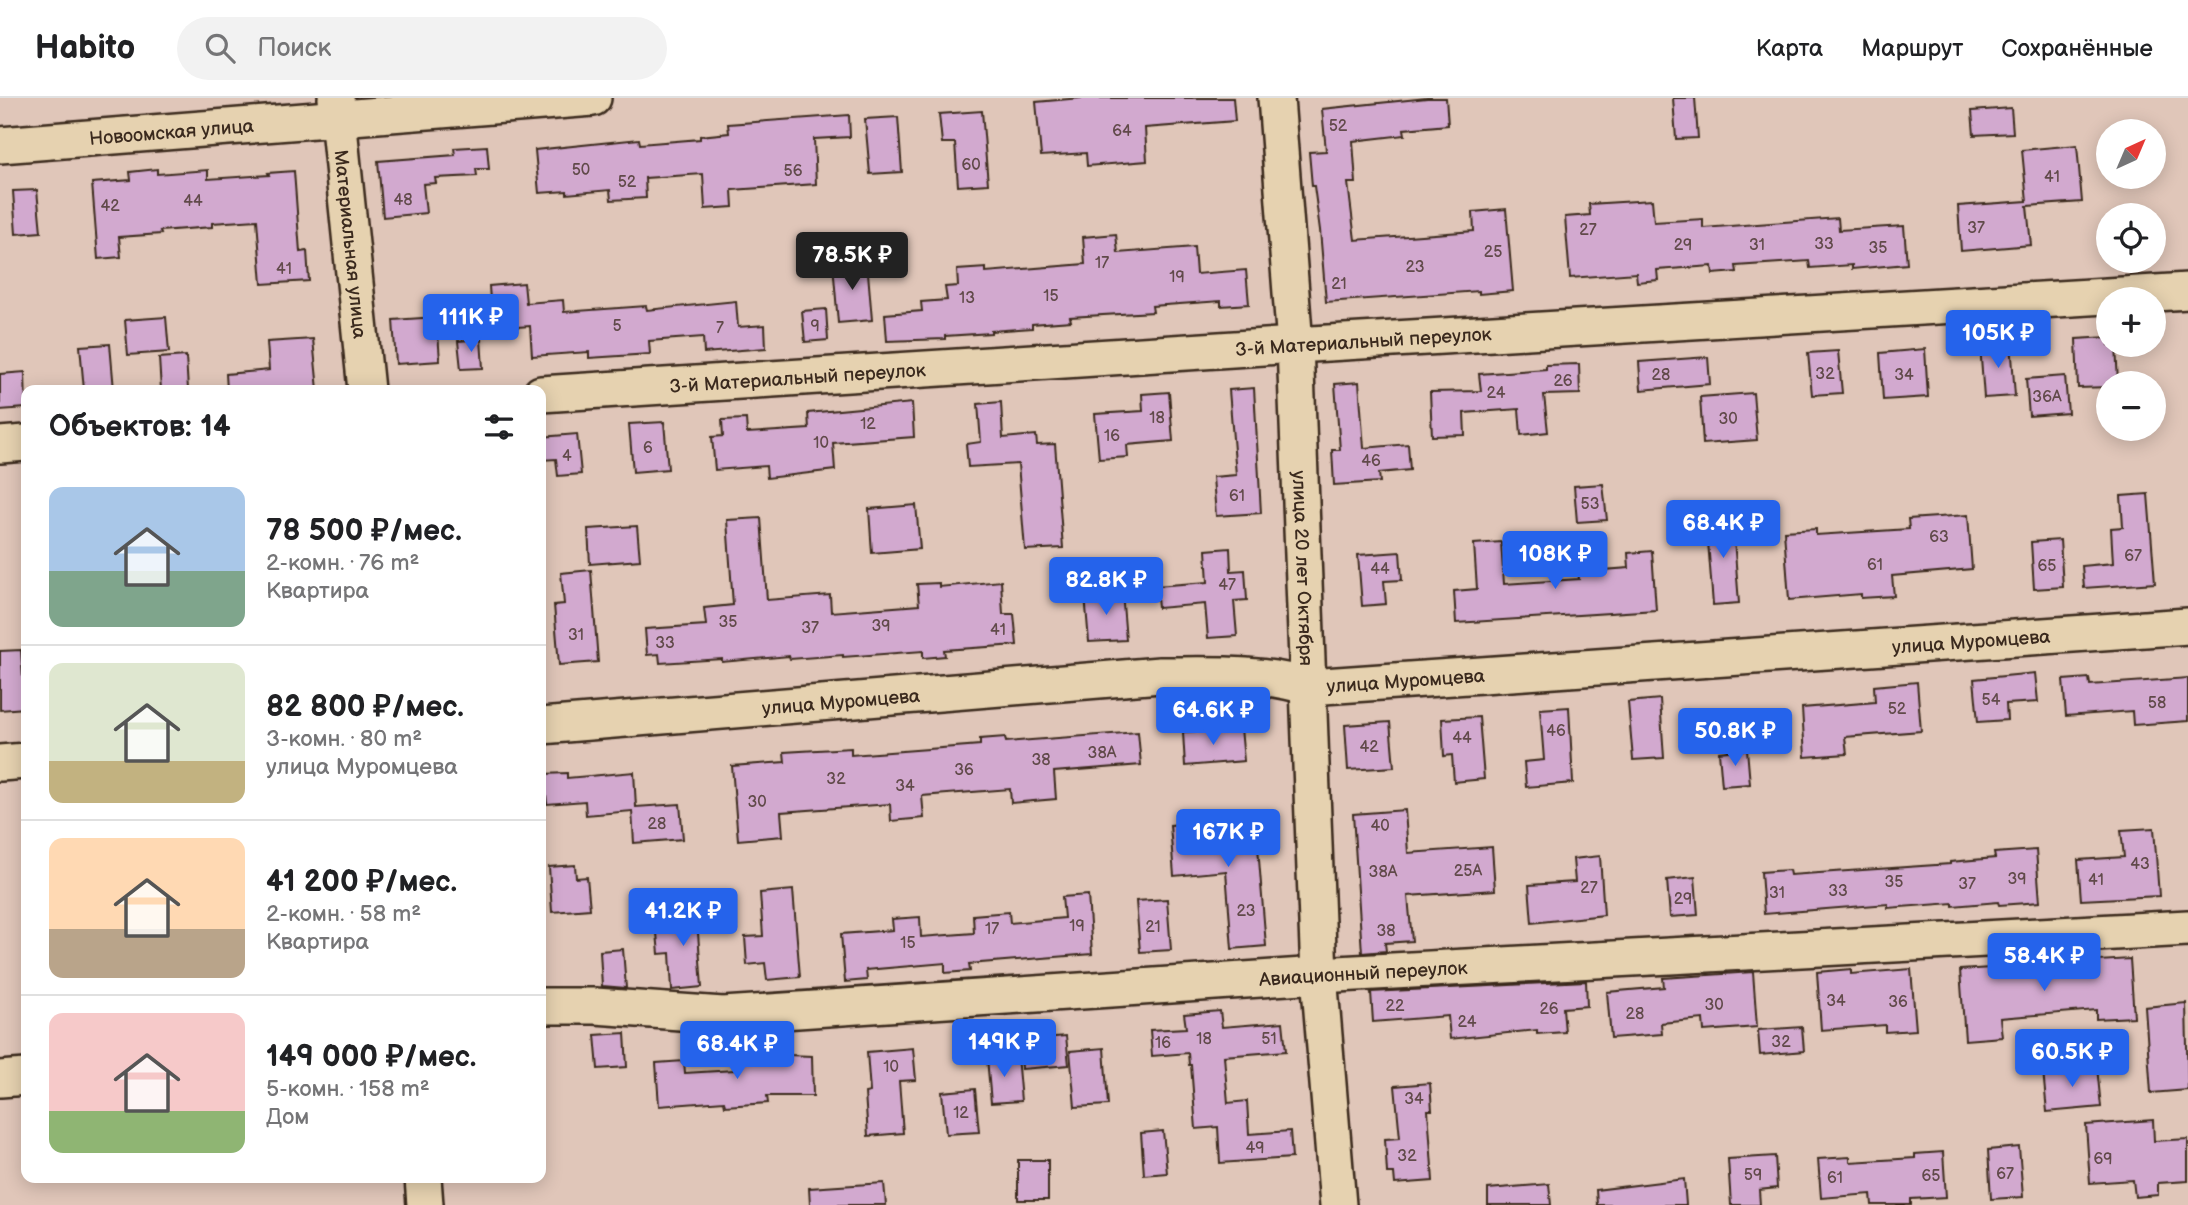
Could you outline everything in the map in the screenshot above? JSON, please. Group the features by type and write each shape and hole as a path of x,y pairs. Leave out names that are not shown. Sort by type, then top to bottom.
{"street":[{"name":"Новоомская улица","path":"0,145 337,109 593,98"},
{"name":"улица 20 лет Октября","path":"1276,98 1295,345 1319,975 1338,1205"},
{"name":"Материальная улица","path":"337,109 365,385"},
{"name":"3-й Материальный переулок","path":"546,394 2188,291"},
{"path":"0,445 21,443"},
{"name":"улица Муромцева","path":"546,726 1160,675 1261,676 1288,680 1309,687 2188,626"},
{"path":"0,763 21,761"},
{"name":"Авиационный переулок","path":"546,1006 595,1006 723,1015 1319,975 2188,928"},
{"path":"0,1079 21,1077"},
{"path":"423,1183 425,1205"}],"building":[{"path":"1081,98 1233,98 1235,121 1145,128 1147,161 1087,166 1086,153 1041,156 1036,102"},
{"path":"1446,98 1448,125 1404,129 1405,135 1353,141 1356,183 1348,183 1355,240 1474,231 1473,212 1506,209 1513,291 1326,302 1320,230 1309,152 1326,151 1322,109"},
{"path":"1673,98 1695,98 1698,138 1676,139"},
{"path":"2011,108 2013,133 1974,135 1972,111"},
{"path":"982,111 988,184 958,186 955,143 942,143 939,114"},
{"path":"849,115 850,137 814,139 816,184 732,190 733,207 705,209 703,174 645,178 646,198 611,200 610,190 567,194 567,191 539,193 535,150 639,139 640,144 700,139 700,136 729,133 728,124"},
{"path":"898,117 902,172 870,174 865,119"},
{"path":"2077,145 2082,202 2027,206 2031,245 1961,251 1958,206 2027,201 2022,150"},
{"path":"487,146 489,169 476,169 477,176 435,178 436,183 423,184 426,213 383,217 378,161 455,155 454,148"},
{"path":"157,169 157,174 208,170 208,179 294,171 300,252 307,251 309,281 262,284 257,220 212,223 212,227 119,237 121,257 98,259 92,183 131,180 130,172"},
{"path":"37,190 41,232 16,234 13,191"},
{"path":"1652,200 1654,222 1703,219 1703,228 1838,218 1839,230 1904,226 1907,264 1852,269 1852,265 1810,268 1809,261 1736,266 1737,272 1713,274 1712,266 1657,270 1658,280 1637,282 1636,273 1570,278 1565,217 1590,215 1589,204"},
{"path":"1116,234 1118,253 1194,247 1196,274 1246,270 1249,304 1221,306 1221,301 1152,306 1153,312 1070,317 1071,321 1032,324 1032,328 945,336 945,339 887,341 885,314 922,311 921,302 947,300 945,287 958,286 957,270 986,268 986,272 1085,264 1083,237"},
{"path":"867,261 872,320 838,323 833,264"},
{"path":"524,283 526,303 563,300 564,312 646,306 647,310 736,301 738,327 765,325 766,348 704,353 703,337 649,341 650,354 589,358 589,352 532,356 530,326 492,329 489,286"},
{"path":"826,309 828,340 805,342 802,311"},
{"path":"166,317 169,352 128,355 125,320"},
{"path":"437,317 440,361 396,364 393,320"},
{"path":"2096,338 2096,357 2117,357 2117,371 2096,371 2096,387 2078,388 2076,339"},
{"path":"313,339 318,385 227,385 226,374 269,370 267,342"},
{"path":"481,339 483,368 461,369 458,341"},
{"path":"2011,342 2015,396 1984,398 1980,345"},
{"path":"110,344 114,385 84,385 80,346"},
{"path":"1925,349 1928,397 1883,400 1880,353"},
{"path":"1838,351 1842,393 1812,395 1808,353"},
{"path":"186,356 188,385 161,385 159,358"},
{"path":"1708,357 1710,384 1641,390 1639,362"},
{"path":"1579,364 1580,394 1544,395 1548,432 1521,435 1519,409 1464,413 1465,435 1432,436 1430,392 1481,391 1479,374 1546,369 1546,365"},
{"path":"25,372 25,385 21,385 21,408 0,410 0,374"},
{"path":"2065,376 2068,413 2029,416 2026,379"},
{"path":"1359,382 1364,448 1408,444 1410,470 1379,473 1380,482 1334,485 1332,450 1340,450 1335,384"},
{"path":"1254,388 1261,513 1216,516 1213,477 1236,475 1229,390"},
{"path":"1169,392 1173,441 1127,445 1128,457 1099,459 1095,414 1143,411 1142,394"},
{"path":"1753,393 1757,440 1703,444 1700,397"},
{"path":"1001,402 1003,438 1036,435 1037,445 1055,444 1063,548 1025,550 1018,464 968,467 966,444 981,442 978,404"},
{"path":"912,403 914,437 833,443 835,470 767,478 766,466 715,470 712,437 723,436 722,420 746,419 747,433 809,429 808,413"},
{"path":"664,422 668,469 633,472 629,424"},
{"path":"577,434 581,474 558,476 556,459 546,460 546,437"},
{"path":"1603,484 1607,520 1577,522 1574,486"},
{"path":"2148,494 2155,583 2084,588 2082,566 2113,563 2111,528 2123,527 2121,496"},
{"path":"916,505 920,549 872,553 869,509"},
{"path":"1732,514 1739,603 1713,605 1706,516"},
{"path":"1968,515 1972,569 1892,576 1894,596 1861,598 1861,594 1789,600 1784,531 1816,529 1816,535 1909,529 1908,519"},
{"path":"761,518 767,600 830,595 831,612 919,605 917,584 939,583 939,587 1001,581 1003,614 1014,614 1017,645 944,650 945,656 923,658 923,651 843,657 790,659 789,656 722,662 722,659 660,663 659,654 647,655 645,629 706,625 704,608 733,605 727,520"},
{"path":"637,526 640,560 590,564 588,529"},
{"path":"2060,540 2063,587 2034,589 2031,542"},
{"path":"1501,542 1504,584 1579,579 1578,572 1629,568 1628,553 1652,551 1656,610 1456,623 1454,591 1477,589 1474,544"},
{"path":"1230,548 1231,571 1245,570 1247,600 1234,601 1237,636 1208,638 1205,604 1158,608 1156,586 1208,582 1206,550"},
{"path":"1400,552 1402,580 1384,581 1386,604 1362,606 1358,555"},
{"path":"591,570 598,662 559,665 554,605 564,604 561,573"},
{"path":"1122,592 1126,640 1089,642 1085,595"},
{"path":"21,650 21,708 0,710 0,651"},
{"path":"2035,673 2038,702 2006,704 2007,720 1978,722 1974,679"},
{"path":"2089,678 2090,685 2188,678 2188,721 2133,725 2132,711 2066,716 2063,680"},
{"path":"1917,682 1921,731 1845,737 1847,754 1805,757 1802,708 1875,702 1874,686"},
{"path":"1660,699 1664,758 1633,760 1628,702"},
{"path":"1569,707 1573,783 1526,787 1524,762 1544,760 1540,709"},
{"path":"1748,714 1750,748 1728,750 1725,715"},
{"path":"1479,717 1484,779 1454,782 1452,755 1444,756 1442,719"},
{"path":"1390,722 1394,767 1348,770 1345,725"},
{"path":"1241,728 1244,761 1185,766 1183,732"},
{"path":"1138,732 1141,765 1054,772 1056,799 1011,803 1010,789 922,796 924,818 891,821 890,804 781,812 783,836 738,840 732,766 785,762 784,752 851,748 851,755 980,745 980,739 1005,737 1006,742"},
{"path":"1747,749 1750,784 1722,786 1719,752"},
{"path":"634,772 636,807 680,804 683,839 634,843 632,811 586,815 585,801 547,804 546,774 567,773 567,778"},
{"path":"1405,810 1408,853 1492,847 1495,890 1408,896 1412,941 1385,943 1386,951 1362,953 1353,814"},
{"path":"1265,817 1267,846 1258,847 1266,946 1232,949 1226,871 1174,876 1170,825"},
{"path":"2154,828 2159,896 2081,900 2078,860 2124,857 2121,830"},
{"path":"2036,850 2040,902 1953,906 1953,903 1888,908 1888,904 1764,914 1761,872 1789,870 1790,875 1950,864 1995,858 1994,853"},
{"path":"1600,856 1604,915 1532,923 1529,885 1575,882 1573,859"},
{"path":"575,865 576,878 587,877 590,909 552,912 549,867"},
{"path":"1695,877 1698,915 1670,917 1667,880"},
{"path":"793,890 800,977 767,980 765,963 747,965 745,937 763,936 760,893"},
{"path":"1088,895 1092,954 969,964 970,971 945,973 945,963 866,970 867,980 845,982 841,934 893,930 892,919 920,917 921,937 974,933 973,915 1009,912 1010,923 1064,918 1062,897"},
{"path":"1167,899 1171,950 1140,952 1136,901"},
{"path":"696,906 702,987 672,990 670,953 659,954 657,933 670,931 668,908"},
{"path":"623,949 626,988 602,986 600,951"},
{"path":"2130,959 2134,1017 2096,1019 2096,1010 2000,1018 2002,1037 1965,1040 1960,970"},
{"path":"1851,969 1851,974 1911,969 1916,1030 1885,1032 1885,1025 1821,1030 1817,972"},
{"path":"1753,972 1757,1027 1704,1031 1703,1019 1661,1023 1662,1034 1611,1038 1607,992 1664,987 1663,978"},
{"path":"1586,981 1587,1006 1563,1008 1565,1032 1537,1034 1537,1030 1450,1039 1448,1016 1373,1022 1371,992"},
{"path":"2186,1003 2188,1090 2151,1093 2145,1007"},
{"path":"1220,1011 1222,1027 1283,1022 1286,1051 1224,1056 1228,1103 1247,1101 1249,1134 1290,1131 1292,1158 1220,1163 1218,1127 1196,1129 1188,1053 1152,1056 1150,1030 1186,1028 1184,1014"},
{"path":"1802,1027 1804,1051 1760,1055 1758,1030"},
{"path":"625,1033 627,1067 598,1069 595,1035"},
{"path":"1066,1036 1069,1065 1022,1069 1020,1040"},
{"path":"913,1048 916,1080 899,1081 903,1133 868,1136 865,1093 870,1092 867,1052"},
{"path":"1104,1048 1108,1105 1075,1107 1070,1051"},
{"path":"764,1054 812,1056 813,1096 767,1096 768,1103 725,1106 724,1101 659,1106 656,1063 684,1061 685,1073 734,1070 732,1057"},
{"path":"1017,1056 1021,1101 991,1103 987,1058"},
{"path":"2097,1067 2101,1107 2047,1112 2043,1071"},
{"path":"1430,1083 1432,1110 1428,1110 1433,1181 1395,1184 1394,1173 1387,1173 1385,1139 1400,1138 1395,1086"},
{"path":"975,1089 979,1132 946,1134 942,1092"},
{"path":"2153,1120 2154,1141 2188,1139 2188,1181 2158,1183 2158,1195 2135,1197 2133,1180 2090,1183 2086,1125"},
{"path":"1163,1131 1167,1173 1144,1175 1141,1133"},
{"path":"2019,1147 2023,1197 1991,1199 1988,1150"},
{"path":"1943,1152 1946,1197 1911,1199 1911,1205 1872,1205 1871,1194 1821,1198 1818,1159 1850,1157 1850,1162 1915,1158 1915,1154"},
{"path":"1775,1156 1777,1188 1759,1190 1760,1205 1731,1205 1728,1159"},
{"path":"1018,1160 1048,1160 1048,1200 1018,1200"},
{"path":"1684,1179 1686,1205 1597,1205 1596,1190"},
{"path":"884,1183 886,1205 810,1205 809,1188"},
{"path":"1549,1184 1551,1205 1488,1205 1488,1189"}]}
